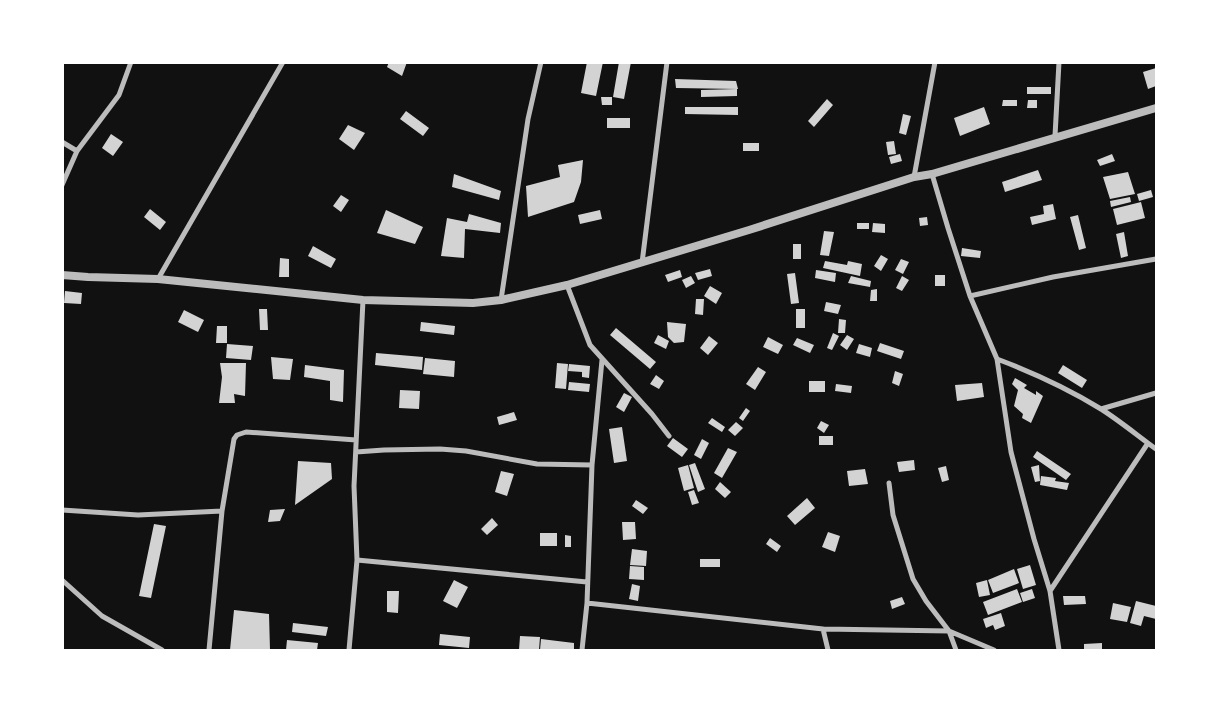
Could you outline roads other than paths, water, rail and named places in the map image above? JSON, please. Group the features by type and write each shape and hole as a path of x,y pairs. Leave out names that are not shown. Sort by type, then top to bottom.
{"street":[{"path":"62,185 77,151 119,95 131,62"},
{"path":"158,279 283,62"},
{"path":"501,300 528,119 541,62"},
{"path":"642,263 667,62"},
{"path":"914,177 935,62"},
{"path":"1056,136 1059,62"},
{"path":"62,275 158,279 363,300 473,303 501,300 568,285 914,177 932,174 1156,108"},
{"path":"62,142 77,151"},
{"path":"932,174 970,296 997,359 1011,452 1050,591 1059,650"},
{"path":"970,296 1053,277 1156,259"},
{"path":"568,285 590,345 652,414 669,436"},
{"path":"349,650 357,560 354,486 363,300"},
{"path":"997,359 1052,381 1101,409 1156,449"},
{"path":"582,650 587,603 592,466 602,360"},
{"path":"1101,409 1156,393"},
{"path":"209,650 222,511 232,444 237,435 246,432 356,440"},
{"path":"1050,591 1148,443"},
{"path":"356,452 440,449 466,451 537,464 592,466"},
{"path":"889,483 893,515 913,579 949,631 956,650"},
{"path":"62,510 138,515 222,511"},
{"path":"357,560 587,582"},
{"path":"62,580 102,616 162,650"},
{"path":"587,603 824,629 949,631 994,650"},
{"path":"824,629 828,650"}]}
